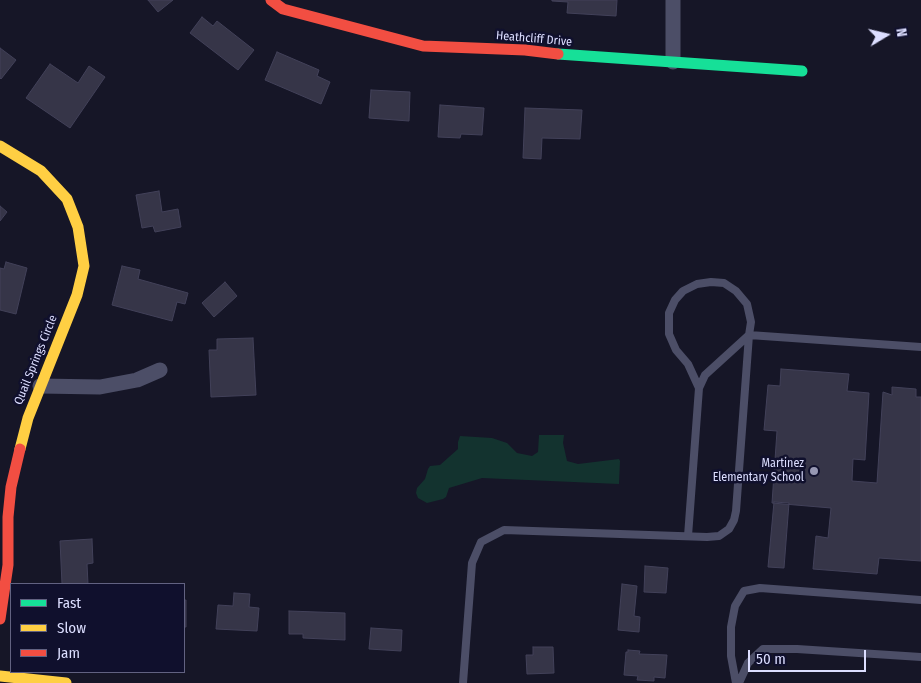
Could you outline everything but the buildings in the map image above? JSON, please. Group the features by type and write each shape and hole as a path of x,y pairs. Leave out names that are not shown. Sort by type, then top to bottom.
{"street":[{"name":"Heathcliff Drive","path":"272,0 283,9 423,46 525,50 568,55 802,71"},
{"path":"673,0 673,62"},
{"name":"Quail Springs Circle","path":"0,146 41,171 67,199 78,227 84,266 79,288 28,418 11,486 8,517 8,565 0,619"},
{"path":"40,386 100,387 137,380 160,370"},
{"path":"0,676 66,683"}],"lane":[{"path":"463,683 472,563 481,542 504,530 707,537 719,536 729,529 736,511 751,322 747,304 736,291 724,283 697,284 683,291 675,300 669,313 668,334 676,350 688,364 699,388"},
{"path":"688,536 699,388 705,375 749,335 921,347"},
{"path":"737,683 731,656 731,627 735,606 744,591 760,588 921,600"},
{"path":"737,683 748,664 763,649 797,649 921,657"}],"green space":[{"path":"539,435 564,435 563,443 567,461 578,464 619,459 619,484 482,478 449,488 446,497 443,499 427,503 418,498 417,488 425,479 430,466 440,465 458,449 460,436 492,438 507,443 517,453 532,456 538,452"}],"traffic: fast":[{"path":"558,54 802,71"}],"traffic: slow":[{"path":"0,146 41,171 67,199 78,227 84,266 77,295 28,418 20,449"},
{"path":"0,676 66,683"}],"traffic: jam":[{"path":"271,0 283,9 423,46 525,50 558,54"},
{"path":"0,619 8,565 8,517 11,487 20,449"}],"place":[{"name":"Martinez Elementary School","path":"814,471"}]}
